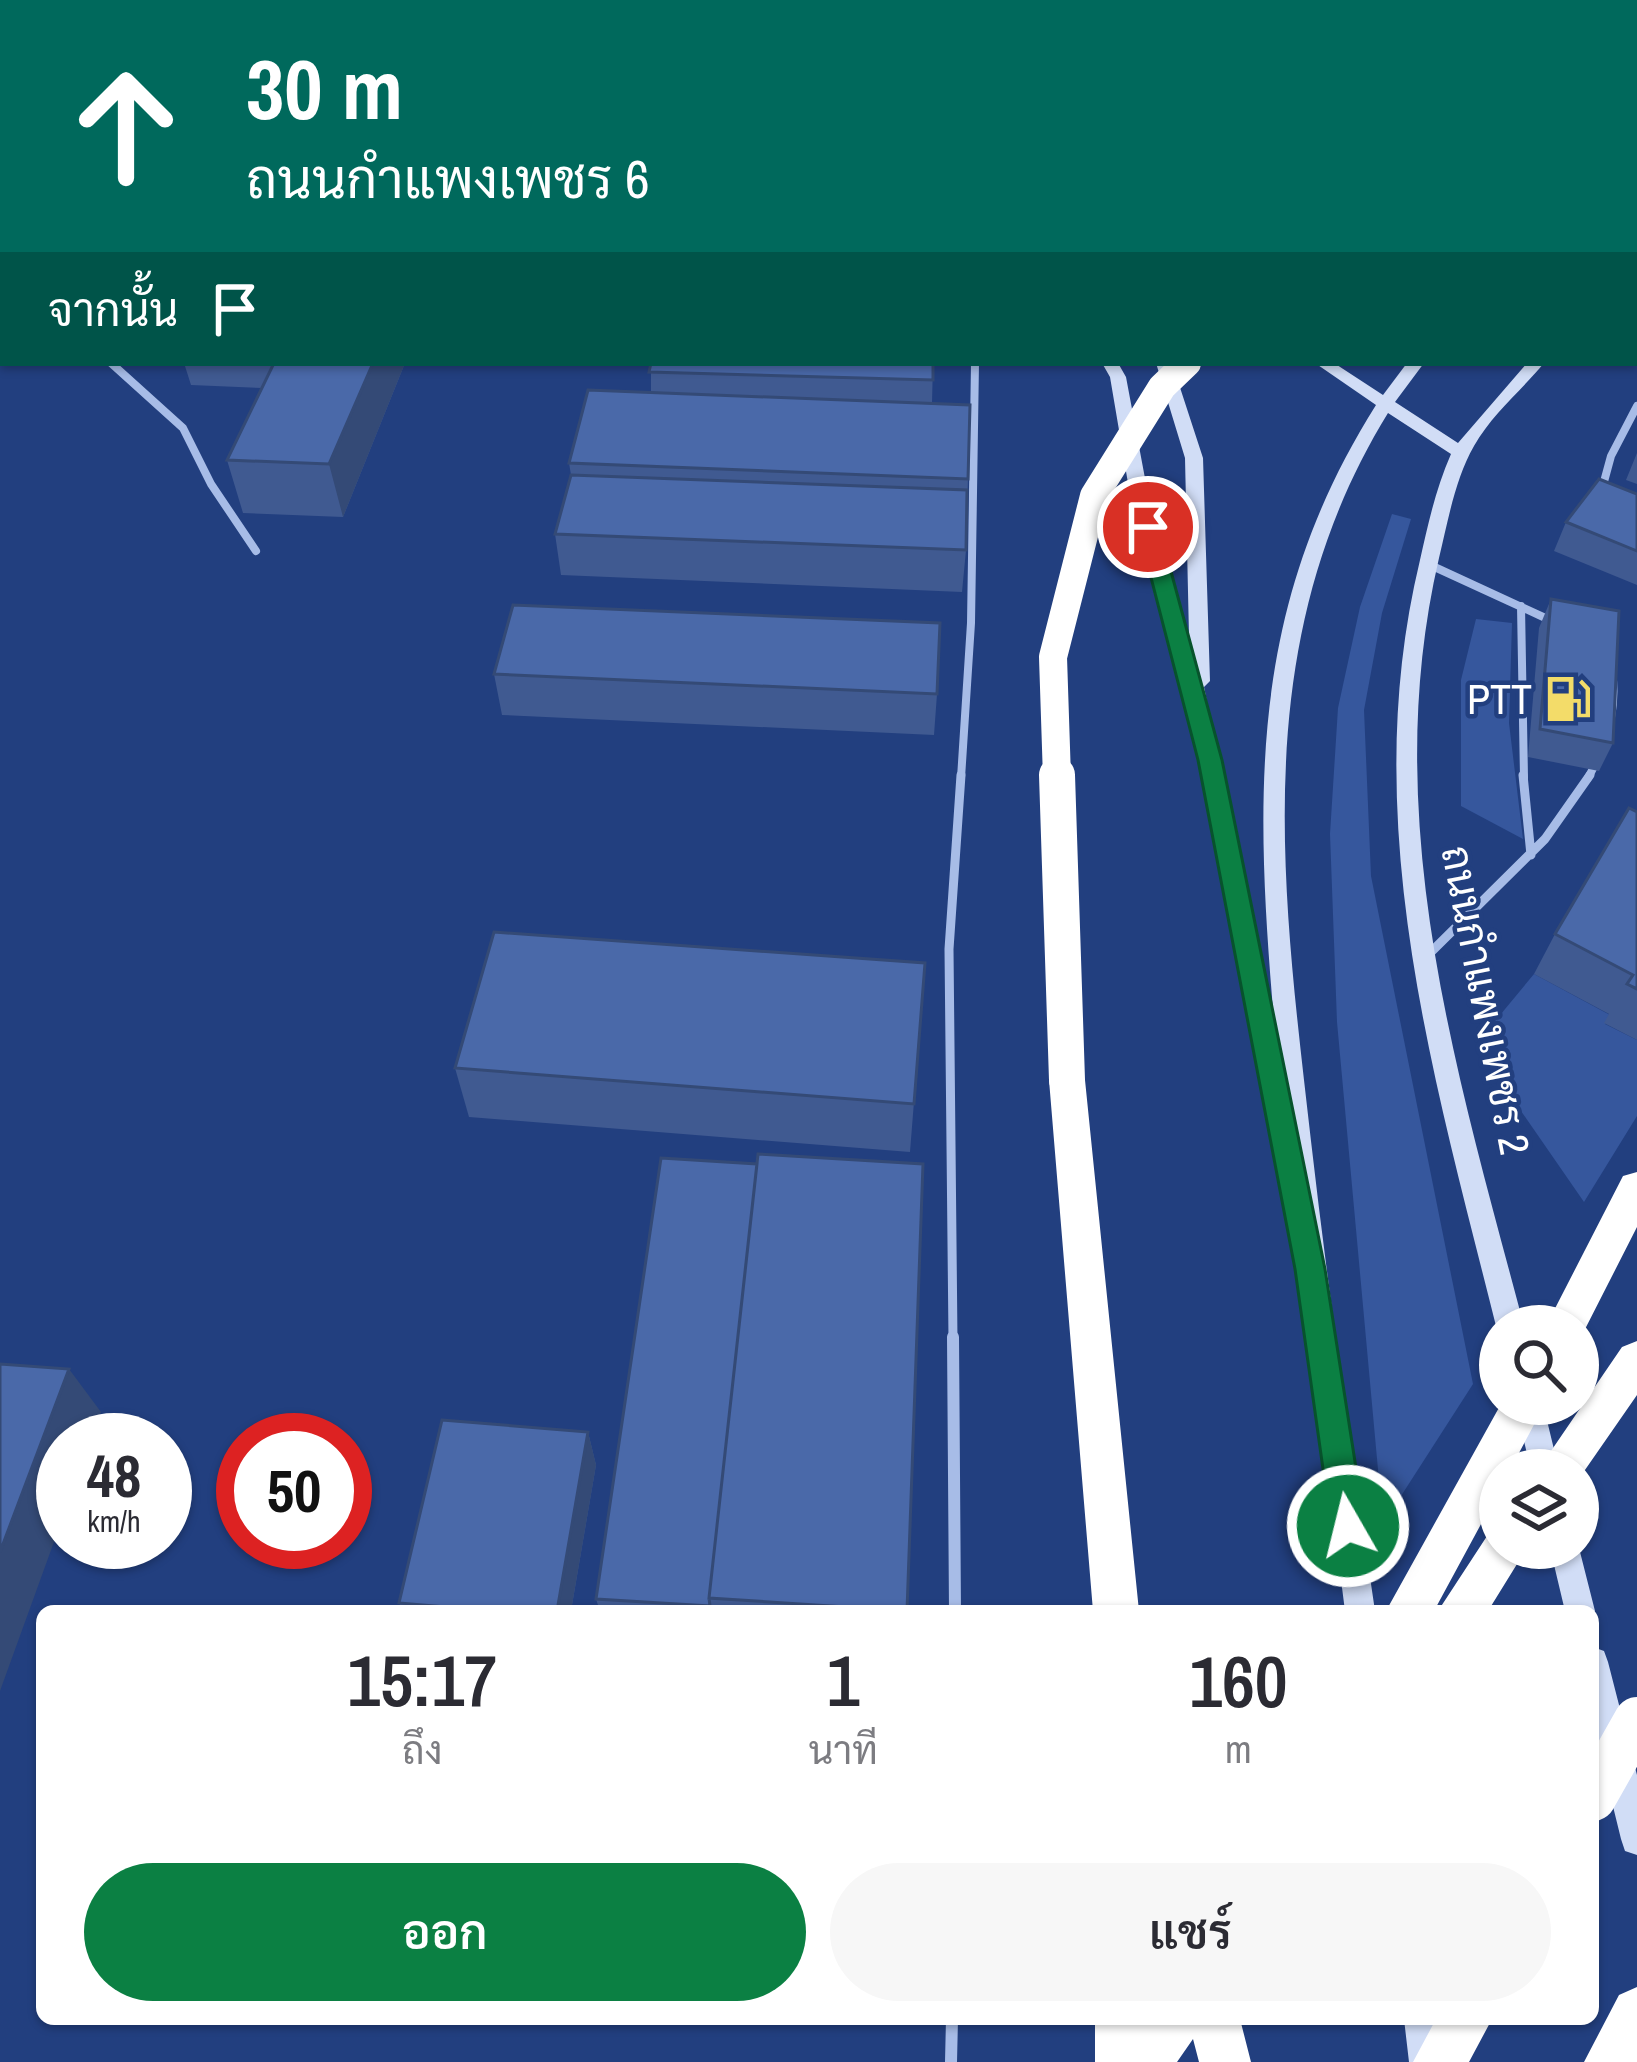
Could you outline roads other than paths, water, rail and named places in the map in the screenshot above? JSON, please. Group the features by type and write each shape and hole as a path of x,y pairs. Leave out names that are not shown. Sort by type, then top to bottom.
{"highway":[{"path":"1115,1605 1067,1080 1053,657 1094,496 1162,387 1184,366"},
{"path":"1578,1305 1637,1188"},
{"path":"1575,1449 1637,1360"},
{"path":"1412,1605 1515,1425"},
{"path":"1465,1605 1490,1569"},
{"path":"1599,1787 1637,1720"},
{"path":"1610,2062 1637,2013"},
{"path":"1121,2025 1121,2062"},
{"path":"1146,2062 1172,2025"},
{"path":"1216,2025 1225,2062"},
{"path":"1439,2062 1462,2025"}],"main road":[{"path":"1112,366 1118,377 1138,489 1201,714 1310,1269 1359,1605"},
{"path":"1165,366 1195,458 1201,714"},
{"path":"1328,366 1461,453"},
{"path":"1310,1269 1274,839 1277,712 1298,598 1336,494 1384,403 1415,366"},
{"name":"ถนนกำแพงเพชร 2","path":"1505,1305 1423,960 1406,818 1403,725 1410,637 1426,563 1461,453 1534,366"},
{"path":"1569,1569 1578,1605"},
{"path":"1599,1686 1637,1839"},
{"path":"1422,2025 1427,2062"}],"lane":[{"path":"114,366 183,428 211,484 256,550"},
{"path":"955,1605 949,949 971,623 975,366"},
{"path":"1600,496 1611,456 1637,406"},
{"path":"1426,563 1574,632"},
{"path":"1521,607 1522,750 1531,854"},
{"path":"1606,652 1620,664 1628,681"},
{"path":"1423,960 1583,806"},
{"path":"951,2062 952,2025"}],"place":[{"name":"PTT","path":"1568,699"}]}
